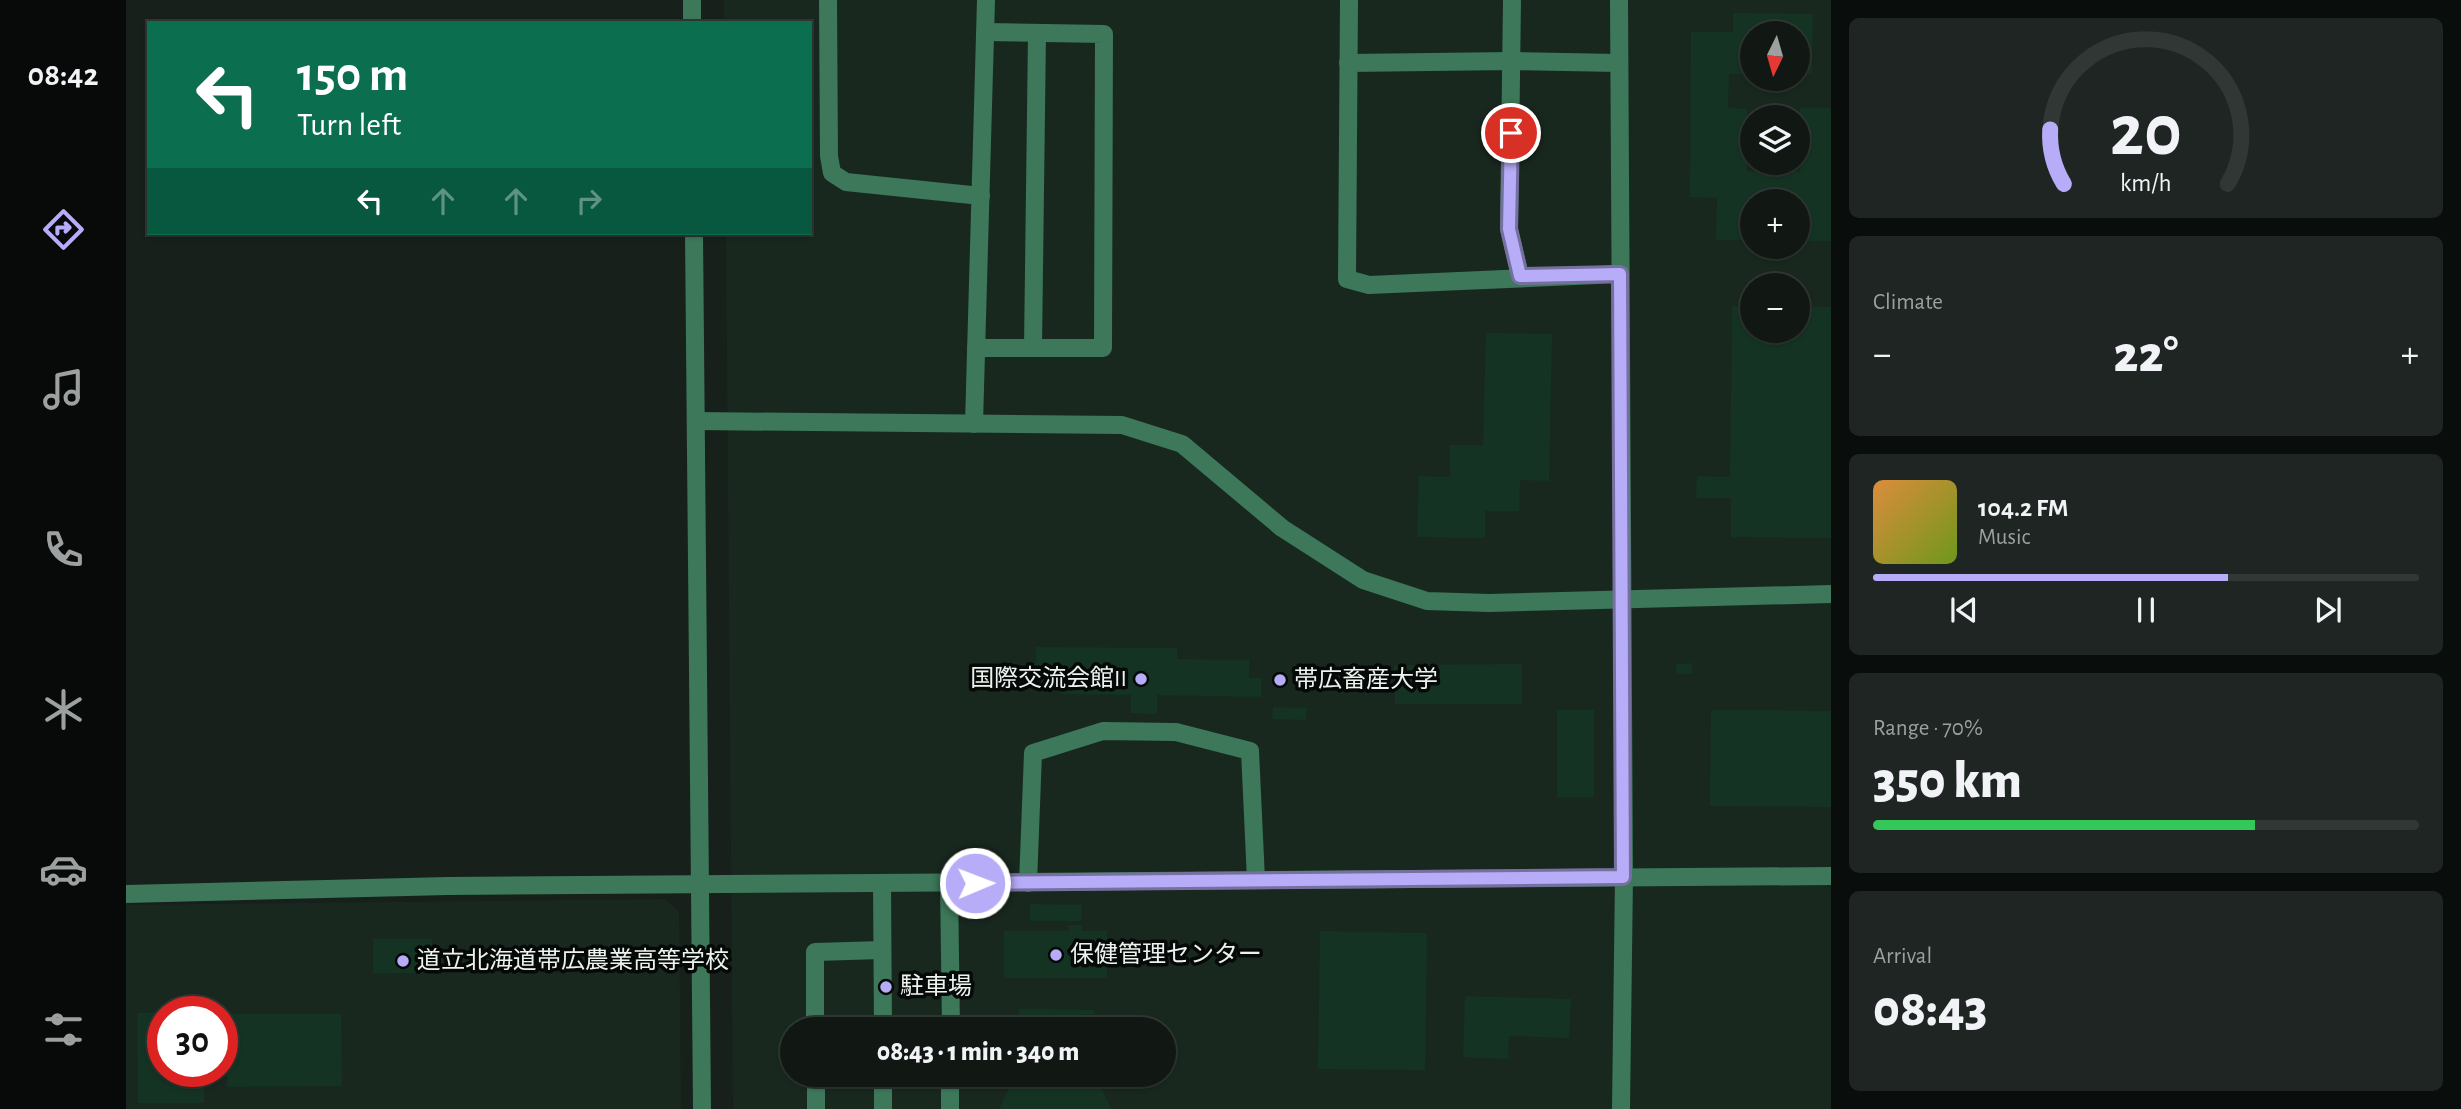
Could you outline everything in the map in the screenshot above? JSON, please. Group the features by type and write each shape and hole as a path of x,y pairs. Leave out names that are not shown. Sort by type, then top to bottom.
{"street":[{"path":"692,0 692,21"},
{"path":"828,0 829,156 832,173 846,182 981,197"},
{"path":"974,424 986,0"},
{"path":"1349,0 1347,279 1369,285 1520,276 1620,274"},
{"path":"1512,0 1509,229 1520,276"},
{"path":"1619,0 1623,877 1620,1109"},
{"path":"976,348 1103,348 1104,34 986,32"},
{"path":"1033,348 1037,33"},
{"path":"1348,63 1619,63"},
{"path":"694,235 702,1109"},
{"path":"696,421 1122,425 1182,444 1282,528 1363,580 1427,601 1620,600 1831,594"},
{"path":"1028,883 1033,753 1103,731 1177,732 1250,751 1256,880"},
{"path":"126,894 448,886 1831,876"},
{"path":"949,883 951,1017"},
{"path":"882,884 883,1017"},
{"path":"815,1017 815,952 882,950"},
{"path":"816,1087 816,1109"},
{"path":"883,1087 883,1109"},
{"path":"950,1087 950,1109"}],"shaded area":[{"name":"帯広畜産大学","path":"724,0 1831,0 1831,1109 733,1109 726,235 812,235 812,21 724,21"},
{"name":"道立北海道帯広農業高等学校","path":"665,899 679,911 681,1109 126,1109 126,905"}],"building":[{"path":"1733,13 1813,14 1812,74 1810,21 1740,21 1740,74 1729,74 1728,108 1740,109 1740,175 1810,175 1810,108 1831,108 1831,241 1810,241 1810,189 1740,189 1740,240 1716,240 1717,198 1690,197 1691,32 1733,32"},
{"path":"1732,306 1740,306 1740,343 1810,343 1810,306 1831,307 1831,538 1731,537 1731,498 1696,498 1697,476 1730,477"},
{"path":"1486,333 1552,334 1549,481 1520,480 1519,511 1485,511 1485,538 1417,537 1419,476 1450,477 1450,445 1483,445"},
{"name":"国際交流会館II","path":"1036,647 1177,648 1177,659 1249,660 1249,678 1261,678 1261,697 1157,695 1157,714 1131,713 1131,695 1061,694 1061,681 1021,681 1021,664 1036,664"},
{"path":"1692,663 1692,673 1677,674 1676,664"},
{"path":"1522,664 1522,704 1395,704 1394,665"},
{"path":"1273,707 1307,708 1306,720 1272,719"},
{"path":"1557,710 1594,710 1594,797 1557,797"},
{"path":"1711,710 1831,711 1831,807 1710,806"},
{"path":"1030,904 1082,905 1081,921 1030,921"},
{"name":"保健管理センター","path":"1068,925 1082,925 1082,931 1107,931 1107,978 1004,978 1004,931 1069,931"},
{"path":"1320,931 1427,933 1425,1070 1318,1069"},
{"path":"373,939 432,939 432,973 373,973"},
{"path":"1465,996 1571,999 1569,1038 1509,1036 1508,1059 1463,1057"},
{"path":"1019,1009 1094,1010 1094,1017 1019,1017"},
{"path":"137,1013 147,1013 147,1087 204,1087 204,1103 138,1103"},
{"path":"238,1014 341,1014 342,1086 238,1087"},
{"path":"1010,1087 1101,1087 1111,1109 999,1109"}],"place":[{"name":"国際交流会館II","path":"1141,679"},
{"name":"帯広畜産大学","path":"1280,680"},
{"name":"保健管理センター","path":"1056,955"},
{"name":"道立北海道帯広農業高等学校","path":"403,961"},
{"name":"駐車場","path":"886,987"}],"route":[{"path":"975,883 1623,877 1620,274 1520,276 1509,229 1511,133"}]}
